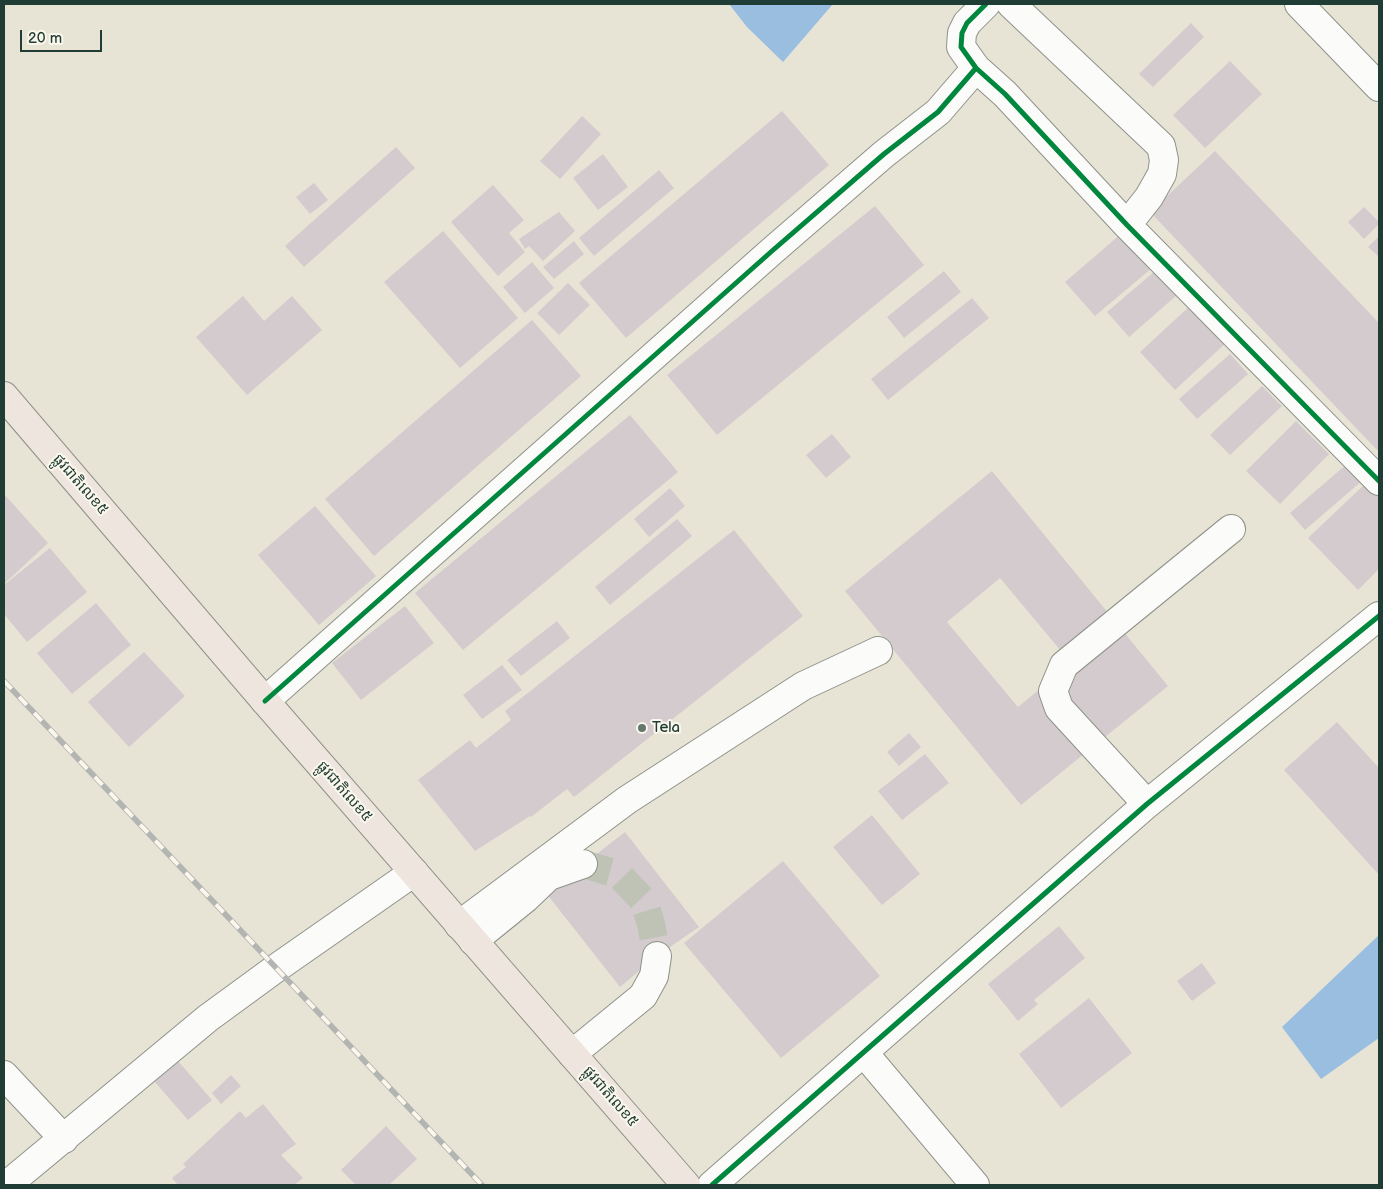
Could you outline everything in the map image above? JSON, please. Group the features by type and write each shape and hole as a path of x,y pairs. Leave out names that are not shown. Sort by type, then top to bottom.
{"highway":[{"name":"ផ្លូវជាតិលេខ៥","path":"4,396 265,701 686,1185"}],"street":[{"path":"986,4 967,23 962,33 961,47 976,68 1005,94 1127,225 1379,481"},
{"path":"1011,4 1161,146 1164,160 1162,174 1149,197 1127,225"},
{"path":"1299,4 1379,87"},
{"path":"265,701 765,258 884,154 938,112 976,68"},
{"path":"1147,804 1059,708 1053,691 1064,665 1231,529"},
{"path":"712,1185 1147,804 1379,616"},
{"path":"466,933 635,795 803,686 878,651"},
{"path":"466,933 526,898 549,876 583,864"},
{"path":"7,1185 208,1018 414,872"},
{"path":"572,1054 643,996 654,976 657,956"},
{"path":"864,1053 975,1185"},
{"path":"4,1075 64,1139"}],"water":[{"path":"729,4 833,4 783,62 747,27"},
{"path":"1379,935 1379,1038 1321,1079 1282,1027"}],"building":[{"path":"1191,23 1204,37 1153,87 1139,74"},
{"path":"1230,61 1262,94 1205,148 1173,115"},
{"path":"782,111 829,165 626,338 579,283"},
{"path":"582,116 601,134 560,179 540,161"},
{"path":"396,147 415,168 304,267 285,246"},
{"path":"1215,151 1379,323 1379,452 1150,212"},
{"path":"603,154 628,187 598,210 573,178"},
{"path":"659,170 674,188 594,256 579,238"},
{"path":"314,183 328,200 310,214 296,197"},
{"path":"493,185 524,220 509,233 525,252 498,276 451,222"},
{"path":"875,206 924,265 717,435 667,375"},
{"path":"1364,207 1379,224 1364,239 1348,222"},
{"path":"559,212 575,231 543,261 529,246 525,249 519,239"},
{"path":"443,231 518,318 460,368 384,282"},
{"path":"1122,233 1152,268 1095,316 1065,282"},
{"path":"1379,236 1379,257 1368,247"},
{"path":"574,241 584,254 554,279 543,267"},
{"path":"532,262 554,288 525,313 503,287"},
{"path":"944,271 961,292 904,338 887,317"},
{"path":"1155,271 1177,295 1129,337 1107,312"},
{"path":"568,283 590,305 559,335 537,313"},
{"path":"243,296 264,321 292,296 322,330 247,395 196,337"},
{"path":"972,298 989,318 888,400 871,379"},
{"path":"1192,304 1227,342 1175,390 1140,352"},
{"path":"532,320 581,376 374,556 325,499"},
{"path":"1230,354 1248,374 1197,419 1179,399"},
{"path":"1262,386 1282,406 1230,455 1210,435"},
{"path":"630,415 678,472 463,650 415,593"},
{"path":"1296,421 1329,454 1280,504 1246,471"},
{"path":"832,434 851,457 826,478 806,455"},
{"path":"1348,463 1363,480 1305,530 1290,513"},
{"path":"992,471 1168,686 1021,805 845,591","holes":["1000,578 1071,663 1018,707 947,622"]},
{"path":"1366,483 1379,496 1379,569 1358,590 1308,538"},
{"path":"670,488 685,506 649,537 634,519"},
{"path":"4,494 48,543 4,584"},
{"path":"315,506 376,576 319,625 258,555"},
{"path":"677,519 692,536 610,605 595,587"},
{"path":"734,530 803,616 574,797 567,789 531,817 475,851 418,780 470,740 476,748 511,720 505,711"},
{"path":"50,548 87,592 27,642 4,614 4,585"},
{"path":"96,603 131,645 72,694 37,653"},
{"path":"405,606 434,643 361,700 332,663"},
{"path":"557,621 570,638 521,676 507,660"},
{"path":"144,652 185,696 129,747 88,702"},
{"path":"502,665 522,690 482,719 463,695"},
{"path":"1337,722 1379,768 1379,875 1284,770"},
{"path":"909,733 921,747 899,766 887,752"},
{"path":"925,754 949,783 902,820 878,791"},
{"path":"872,815 920,874 882,905 833,847"},
{"path":"625,832 699,927 657,956 620,987 546,893"},
{"path":"783,861 880,976 781,1058 684,943"},
{"path":"1059,926 1085,958 1034,1000 1038,1004 1018,1021 988,984"},
{"path":"1202,963 1216,983 1192,1001 1177,981"},
{"path":"1089,998 1132,1053 1061,1108 1019,1054"},
{"path":"178,1061 212,1100 188,1120 154,1081"},
{"path":"231,1075 241,1086 221,1104 212,1093"},
{"path":"263,1104 296,1144 281,1155 303,1178 294,1185 178,1185 172,1178 186,1167 183,1164 240,1111 246,1118"},
{"path":"386,1126 417,1159 389,1185 356,1185 341,1170"}],"tunnel":[{"path":"583,864 618,874 644,901 651,924 657,956"}],"railway":[{"path":"4,681 482,1185"}],"cycle path":[{"path":"986,4 967,23 962,33 961,47 976,68 1005,94 1127,225 1379,481"},
{"path":"265,701 772,251 884,154 938,112 976,68"},
{"path":"712,1185 1147,804 1379,616"}],"place":[{"name":"Tela","path":"642,728"}]}
